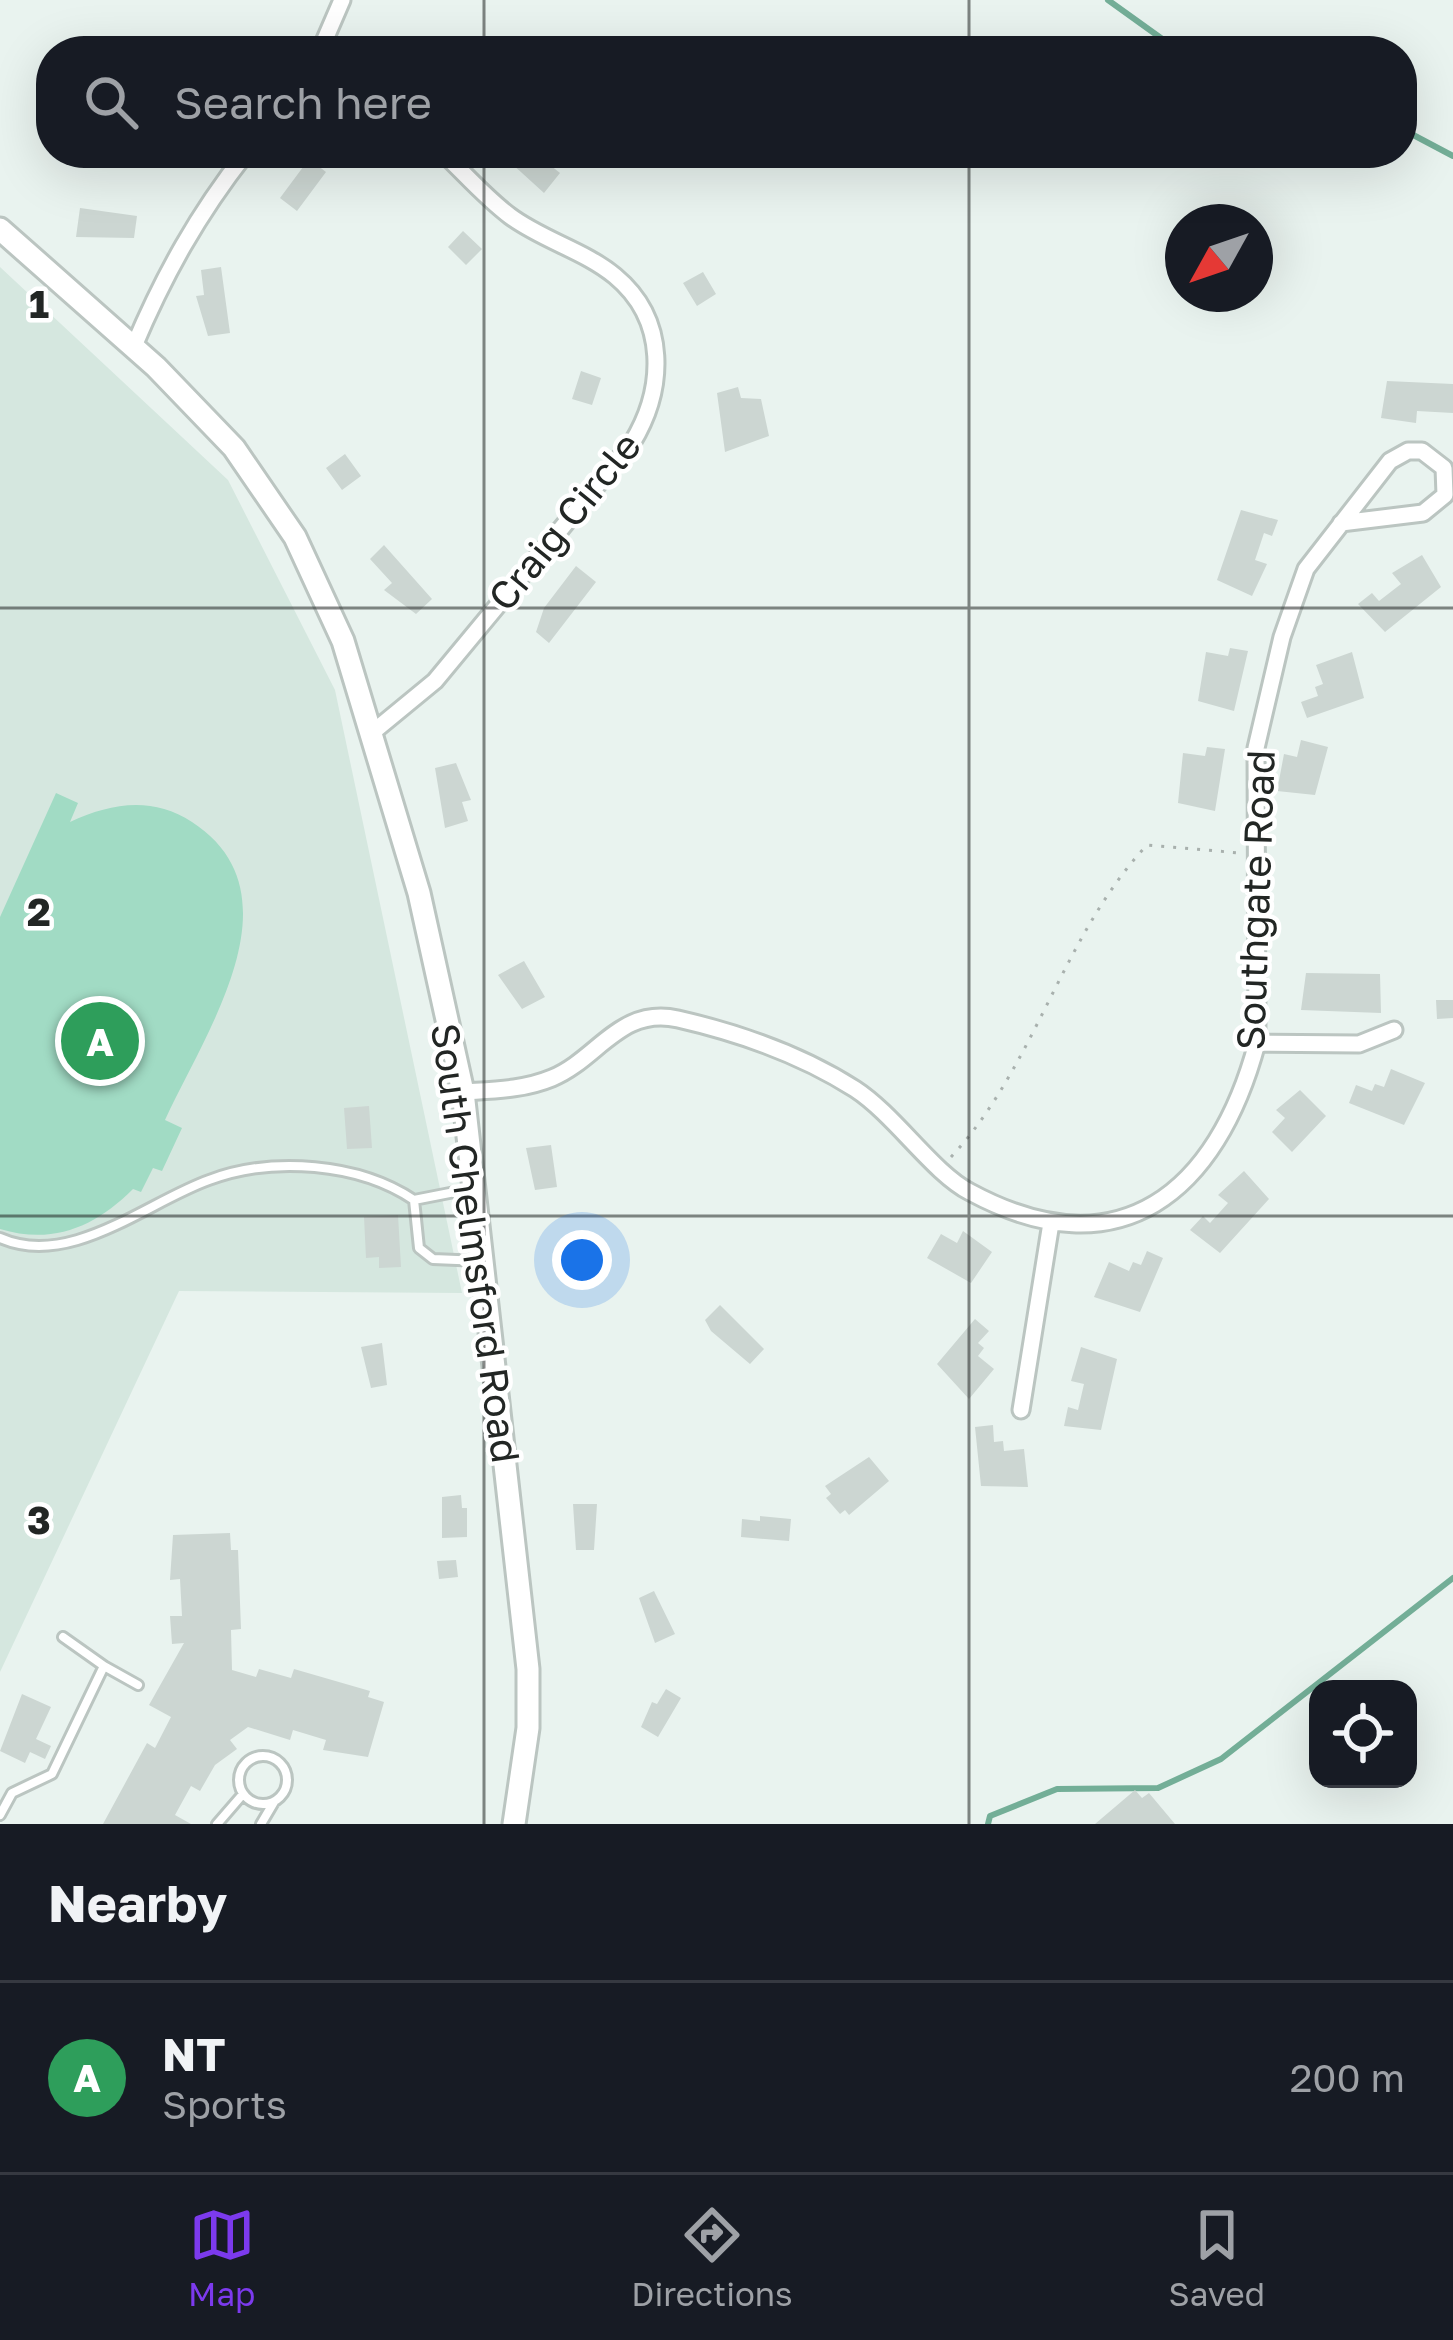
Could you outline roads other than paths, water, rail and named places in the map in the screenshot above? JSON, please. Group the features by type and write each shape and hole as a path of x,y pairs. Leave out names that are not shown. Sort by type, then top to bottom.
{"main road":[{"name":"South Chelmsford Road","path":"0,229 134,346 233,448 295,537 343,641 373,732 419,893 463,1092 528,1669 528,1728 514,1824"}],"street":[{"path":"331,36 342,0"},
{"path":"134,346 165,272 234,168"},
{"name":"Craig Circle","path":"373,732 435,681 632,443 649,416 657,385 657,357 648,321 613,273 509,216 459,168"},
{"name":"Southgate Road","path":"463,1092 526,1088 557,1076 616,1028 654,1017 678,1019 796,1057 858,1090 966,1191 1051,1223 1109,1225 1153,1206 1196,1172 1245,1087 1257,1043 1256,748 1282,638 1306,569 1341,523 1401,453 1429,453 1444,468 1447,489 1430,511 1341,523"},
{"path":"1257,1043 1359,1044 1394,1030"},
{"path":"1021,1410 1051,1223"}],"lane":[{"path":"0,1238 12,1243 58,1243 104,1232 214,1178 264,1167 351,1171 414,1200 471,1188"},
{"path":"414,1200 419,1248 433,1259 481,1261"},
{"path":"63,1637 138,1685"},
{"path":"0,1816 12,1793 52,1774 104,1666"},
{"path":"261,1824 286,1790 287,1774 278,1760 261,1755 246,1762 239,1778 243,1794 257,1803 274,1802"},
{"path":"217,1824 243,1794"}],"waterway":[{"path":"1108,0 1158,36"},
{"path":"1417,137 1453,156"},
{"path":"988,1824 990,1816 1057,1789 1158,1788 1221,1759 1453,1578"}],"place":[{"name":"NT","path":"100,1041"}]}
